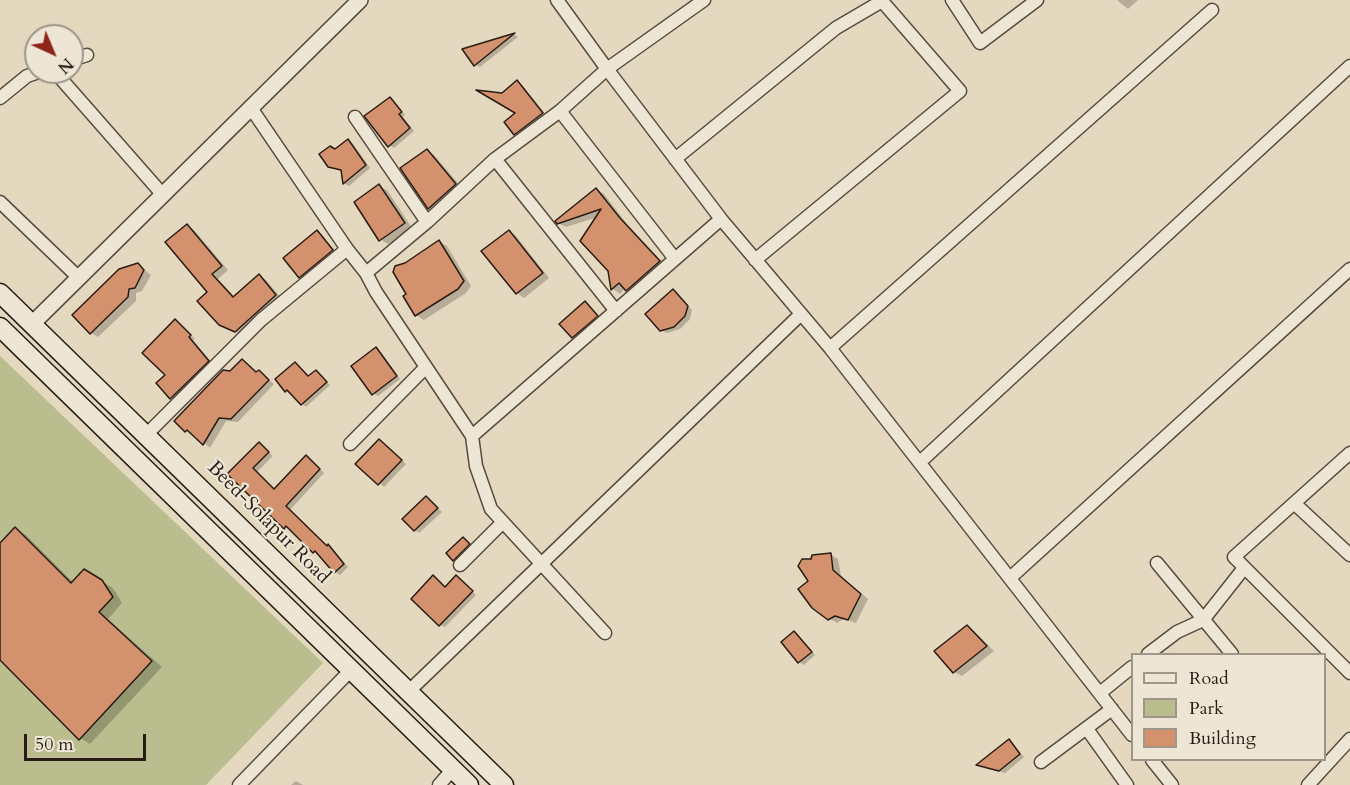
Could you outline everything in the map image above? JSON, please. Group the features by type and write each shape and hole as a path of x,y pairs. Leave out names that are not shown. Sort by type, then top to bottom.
{"main road":[{"name":"Beed-Solapur Road","path":"0,293 504,785"},
{"path":"0,327 469,785"}],"street":[{"path":"32,324 360,0"},
{"path":"557,0 606,69 721,219 830,348 1131,734"},
{"path":"366,273 427,222 495,159 561,111 606,69 705,0"},
{"path":"952,0 980,43 1036,0"},
{"path":"675,159 836,28 883,1 960,91 755,260"},
{"path":"830,348 1212,10"},
{"path":"920,462 1350,66"},
{"path":"0,98 24,78"},
{"path":"66,84 163,195"},
{"path":"250,108 366,273 376,292 472,436 476,466 490,509 605,633"},
{"path":"561,111 675,259"},
{"path":"355,117 427,222"},
{"path":"495,159 616,311"},
{"path":"0,202 79,278"},
{"path":"472,436 721,219"},
{"path":"147,434 261,320 347,249"},
{"path":"1010,578 1348,274"},
{"path":"408,692 801,314"},
{"path":"350,444 426,367"},
{"path":"1350,453 1234,557 1350,673"},
{"path":"1294,503 1350,555"},
{"path":"460,566 503,522"},
{"path":"1157,563 1231,653"},
{"path":"1149,653 1177,632 1203,620 1244,568"},
{"path":"1100,693 1131,668"},
{"path":"239,785 351,670"},
{"path":"1041,762 1112,709"},
{"path":"1087,729 1127,785"},
{"path":"1326,759 1350,739"},
{"path":"1154,761 1172,785"},
{"path":"1308,785 1321,763"},
{"path":"440,785 453,769"}],"green space":[{"path":"0,356 323,663 206,785 0,785"}],"building":[{"path":"515,33 474,66 462,49"},
{"path":"517,80 543,113 514,135 504,122 515,113 476,90 502,93"},
{"path":"390,97 402,112 399,114 410,128 388,147 364,116"},
{"path":"348,139 366,165 343,184 341,170 328,167 319,154 330,146 335,149"},
{"path":"427,149 456,184 428,209 400,168"},
{"path":"379,184 405,223 379,241 354,202"},
{"path":"596,188 660,261 626,291 619,283 611,290 608,271 580,241 601,209 557,224 555,221"},
{"path":"187,224 222,266 212,274 233,297 259,274 276,295 235,332 219,325 197,301 207,292 165,242"},
{"path":"317,230 333,250 299,278 283,258"},
{"path":"509,230 543,273 516,294 481,251"},
{"path":"439,240 464,281 458,289 415,316 393,272 395,266 405,263"},
{"path":"138,263 144,270 135,288 129,289 128,297 90,334 72,315 119,269"},
{"path":"673,289 688,306 685,316 674,327 660,331 645,314"},
{"path":"585,301 598,316 572,338 559,324"},
{"path":"175,319 191,335 189,337 209,361 170,399 156,383 165,375 142,353"},
{"path":"376,347 397,376 372,395 351,366"},
{"path":"242,359 269,380 231,419 219,418 203,445 174,421 223,370 230,371"},
{"path":"295,362 308,376 316,370 327,382 301,405 287,390 285,392 275,379"},
{"path":"379,439 402,460 378,485 355,464"},
{"path":"259,442 269,452 253,468 274,489 306,455 320,469 286,506 327,546 328,544 344,564 334,573 315,551 313,553 286,526 284,529 227,474"},
{"path":"426,496 438,508 414,531 402,519"},
{"path":"15,527 71,583 84,569 102,580 113,597 99,612 152,661 79,740 0,660 0,543"},
{"path":"463,537 470,544 453,561 446,553"},
{"path":"831,553 833,570 861,594 848,620 835,616 828,620 812,608 798,589 808,581 798,566 802,559 811,559 812,555"},
{"path":"433,575 445,587 456,575 473,591 439,626 411,599"},
{"path":"967,625 987,646 953,673 934,651"},
{"path":"794,631 812,652 798,663 781,642"},
{"path":"1009,739 1020,754 999,771 976,765"}]}
